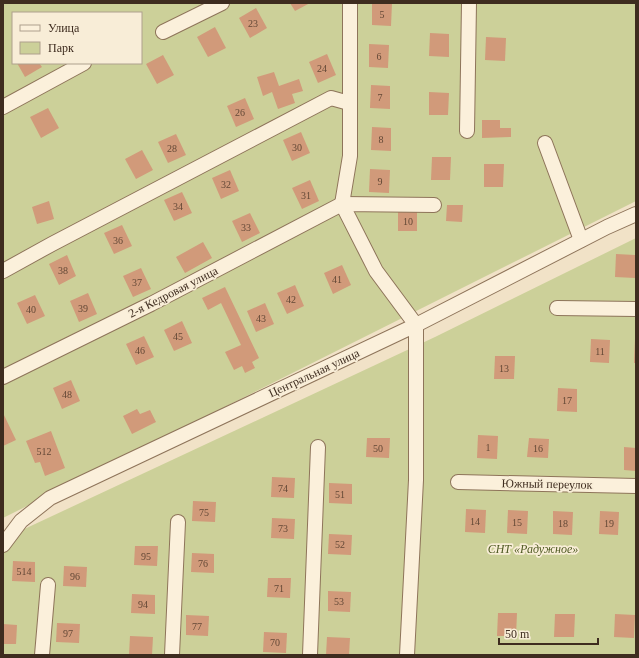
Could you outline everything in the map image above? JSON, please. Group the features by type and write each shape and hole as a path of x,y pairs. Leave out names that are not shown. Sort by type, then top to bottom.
{"street":[{"path":"163,32 222,3"},
{"path":"350,3 350,156 342,204 376,271 416,325 416,480 408,655"},
{"path":"467,131 469,3"},
{"path":"3,108 82,64"},
{"path":"3,271 331,98 349,103"},
{"path":"545,143 581,240"},
{"path":"342,204 434,205"},
{"name":"2-я Кедровая улица","path":"3,377 158,300 342,204"},
{"name":"Центральная улица","path":"3,545 22,521 50,498 416,325 581,240 636,214"},
{"path":"557,308 636,309"},
{"path":"310,655 318,447"},
{"name":"Южный переулок","path":"458,482 636,486"},
{"path":"172,655 178,522"},
{"path":"42,655 48,585"}],"green space":[{"path":"3,3 636,3 636,201 3,518"},
{"name":"СНТ «Радужное»","path":"636,238 636,655 3,655 3,539 435,337"}],"building":[{"path":"290,3 310,3 295,11"},
{"path":"372,3 392,3 391,26 372,25"},
{"path":"256,8 267,28 250,38 239,18"},
{"path":"215,27 226,48 208,57 197,37"},
{"path":"430,33 449,34 449,57 429,56"},
{"path":"486,37 506,38 505,61 485,60"},
{"path":"369,44 389,45 388,68 369,67"},
{"path":"327,54 336,75 318,83 309,62"},
{"path":"163,55 174,75 157,84 146,64"},
{"path":"18,64 40,64 42,67 25,77"},
{"path":"274,72 279,86 299,79 303,91 292,94 295,103 278,109 272,92 263,96 257,77"},
{"path":"371,85 390,86 390,109 370,108"},
{"path":"429,92 449,93 448,115 429,115"},
{"path":"245,98 254,119 236,127 227,106"},
{"path":"48,108 59,128 41,138 30,117"},
{"path":"482,120 500,120 500,128 511,128 511,137 482,138"},
{"path":"372,127 391,128 391,151 371,150"},
{"path":"301,132 310,153 292,161 283,140"},
{"path":"176,134 186,155 168,163 158,142"},
{"path":"142,150 153,170 136,179 125,159"},
{"path":"432,157 451,157 450,180 431,180"},
{"path":"484,164 504,164 503,187 484,187"},
{"path":"370,169 390,170 389,193 369,192"},
{"path":"230,170 239,191 221,199 212,178"},
{"path":"310,180 319,201 302,209 292,188"},
{"path":"182,192 192,213 174,221 164,200"},
{"path":"49,201 54,219 37,224 32,207"},
{"path":"447,205 463,205 462,222 446,221"},
{"path":"398,210 417,210 417,231 398,231"},
{"path":"250,213 260,233 242,242 232,221"},
{"path":"122,225 132,246 114,254 104,233"},
{"path":"203,242 212,258 185,273 176,257"},
{"path":"616,254 635,255 635,278 615,277"},
{"path":"67,255 76,276 59,285 49,264"},
{"path":"342,265 351,285 333,294 324,273"},
{"path":"141,268 151,289 133,297 123,276"},
{"path":"295,285 304,306 287,314 277,293"},
{"path":"225,287 259,358 252,362 255,368 245,373 242,366 234,370 225,352 241,345 221,303 208,310 202,298"},
{"path":"88,293 97,314 79,322 70,301"},
{"path":"35,295 45,316 27,324 17,303"},
{"path":"265,303 274,324 256,332 247,311"},
{"path":"182,321 192,343 174,351 164,330"},
{"path":"144,336 154,357 136,365 126,344"},
{"path":"591,339 610,340 609,363 590,362"},
{"path":"635,339 636,363 634,363"},
{"path":"495,356 515,356 514,379 494,379"},
{"path":"71,380 80,401 62,409 53,388"},
{"path":"558,388 577,389 577,412 557,411"},
{"path":"137,409 140,414 150,410 156,422 132,434 123,416"},
{"path":"3,413 16,440 3,446"},
{"path":"51,431 65,468 45,476 40,462 35,463 26,441"},
{"path":"478,435 498,436 497,459 477,458"},
{"path":"367,438 390,438 389,458 366,457"},
{"path":"529,438 549,439 548,458 527,457"},
{"path":"624,447 636,448 636,471 624,470"},
{"path":"272,477 295,478 294,498 271,497"},
{"path":"329,483 352,484 352,504 329,503"},
{"path":"193,501 216,502 215,522 192,521"},
{"path":"466,509 486,510 485,533 465,532"},
{"path":"508,510 528,511 527,534 507,533"},
{"path":"553,511 573,512 572,535 553,534"},
{"path":"600,511 619,512 618,535 599,534"},
{"path":"272,518 295,519 294,539 271,538"},
{"path":"329,534 352,535 351,555 328,554"},
{"path":"135,546 158,546 157,566 134,565"},
{"path":"192,553 214,554 214,573 191,572"},
{"path":"13,561 35,562 35,582 12,581"},
{"path":"64,566 87,567 86,587 63,586"},
{"path":"268,578 291,578 290,598 267,597"},
{"path":"328,591 351,592 350,612 328,611"},
{"path":"132,594 155,595 155,614 131,613"},
{"path":"498,613 517,613 516,636 497,636"},
{"path":"555,614 575,614 574,637 554,637"},
{"path":"615,614 635,615 634,638 614,637"},
{"path":"186,615 209,616 208,636 186,635"},
{"path":"57,623 80,624 79,643 56,642"},
{"path":"3,624 17,625 16,644 3,644"},
{"path":"264,632 287,633 286,653 263,652"},
{"path":"130,636 153,637 152,655 129,655"},
{"path":"327,637 350,638 349,655 326,655"}]}
